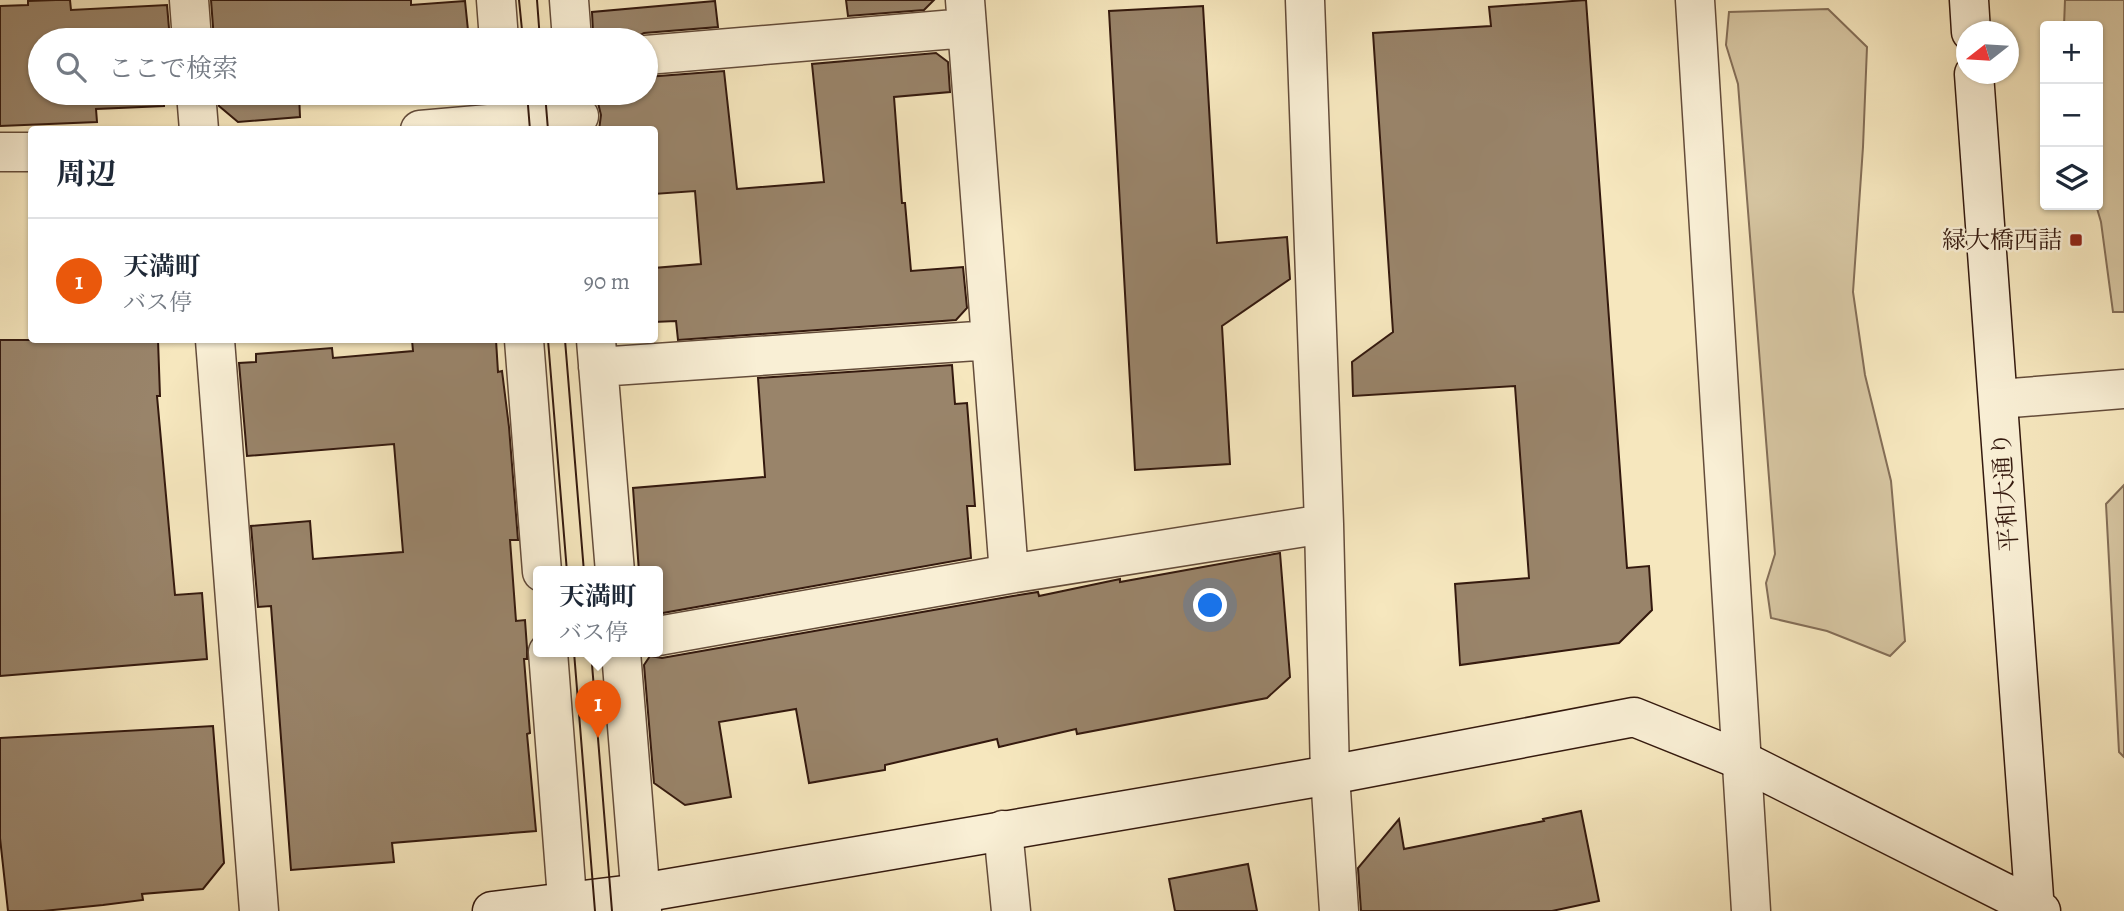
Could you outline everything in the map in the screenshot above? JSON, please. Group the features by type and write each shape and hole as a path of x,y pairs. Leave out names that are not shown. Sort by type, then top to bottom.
{"street":[{"path":"189,0 191,28"},
{"path":"496,0 498,28"},
{"path":"569,0 571,28"},
{"path":"1305,0 1330,775 1339,911"},
{"path":"1695,0 1751,911"},
{"path":"1969,0 1970,21"},
{"path":"658,53 966,14 1009,574"},
{"name":"平和大通り","path":"1976,84 2037,910"},
{"path":"197,105 199,126"},
{"path":"444,126 506,115 579,113"},
{"path":"0,152 28,152"},
{"path":"615,566 597,353 991,341"},
{"path":"215,343 259,911"},
{"path":"524,343 542,566"},
{"path":"1999,399 2124,389"},
{"path":"663,635 1009,574 1324,524"},
{"path":"548,657 568,907"},
{"path":"621,657 641,902"},
{"path":"492,911 641,902 1003,830 1330,775 1634,717 1741,760 2037,910"},
{"path":"1003,830 1011,911"}],"shaded area":[{"path":"2065,0 2124,0 2124,312 2113,312 2097,210 2103,210 2103,21 2064,21"},
{"path":"1828,9 1867,47 1853,292 1865,375 1891,481 1905,641 1890,656 1827,631 1771,618 1766,583 1775,554 1738,84 1726,45 1729,12"},
{"path":"2124,485 2124,757 2119,752 2106,504"}],"building":[{"path":"70,0 71,10 167,5 169,28 28,28 28,105 164,106 96,109 97,122 0,126 0,6 28,5 28,1"},
{"path":"211,0 411,0 411,5 465,1 468,28 213,28"},
{"path":"846,0 934,0 924,10 848,16"},
{"path":"1586,0 1627,568 1649,566 1652,610 1619,643 1460,665 1455,584 1529,578 1515,386 1353,396 1352,362 1393,332 1373,33 1491,26 1489,7"},
{"path":"715,1 718,27 658,32 658,28 593,28 592,12"},
{"path":"1203,6 1217,243 1287,237 1290,279 1222,326 1230,464 1135,470 1109,11"},
{"path":"936,53 948,62 950,92 894,97 902,203 905,203 911,271 963,267 967,308 956,320 678,340 676,321 658,322 658,268 701,264 695,191 658,194 658,126 600,126 598,105 658,105 658,76 724,71 737,189 824,182 812,64"},
{"path":"300,105 300,117 238,122 219,106"},
{"path":"0,340 28,340 28,343 158,343 160,396 157,396 175,595 202,593 207,659 0,676"},
{"path":"412,343 496,343 498,372 502,371 509,427 518,540 510,540 516,621 525,620 527,659 524,659 530,733 527,734 536,831 392,843 394,862 291,870 271,606 258,607 251,526 310,521 313,559 403,552 394,444 247,456 239,363 256,362 256,354 332,348 333,358 413,351"},
{"path":"952,365 955,404 967,403 975,506 967,506 971,558 663,613 663,566 639,566 633,488 765,477 758,378"},
{"path":"1280,553 1290,677 1267,698 1077,734 1076,729 999,747 997,739 885,765 885,770 809,783 796,709 719,722 731,797 685,805 654,783 644,665 649,657 662,658 1038,592 1039,596 1120,579 1120,582"},
{"path":"213,726 224,863 203,889 142,894 143,900 103,905 43,911 8,911 0,838 0,738"},
{"path":"1581,811 1599,901 1552,911 1361,911 1358,868 1399,819 1404,849"},
{"path":"1248,864 1257,911 1175,911 1169,879"}],"tram line":[{"path":"519,0 522,28"},
{"path":"537,0 539,28"},
{"path":"528,105 530,126"},
{"path":"546,105 548,126"},
{"path":"548,343 567,566"},
{"path":"565,343 584,566"},
{"path":"574,657 595,911"},
{"path":"591,657 612,911"}],"place":[{"name":"緑大橋西詰","path":"2076,240"},
{"name":"天満町","path":"598,738"}]}
